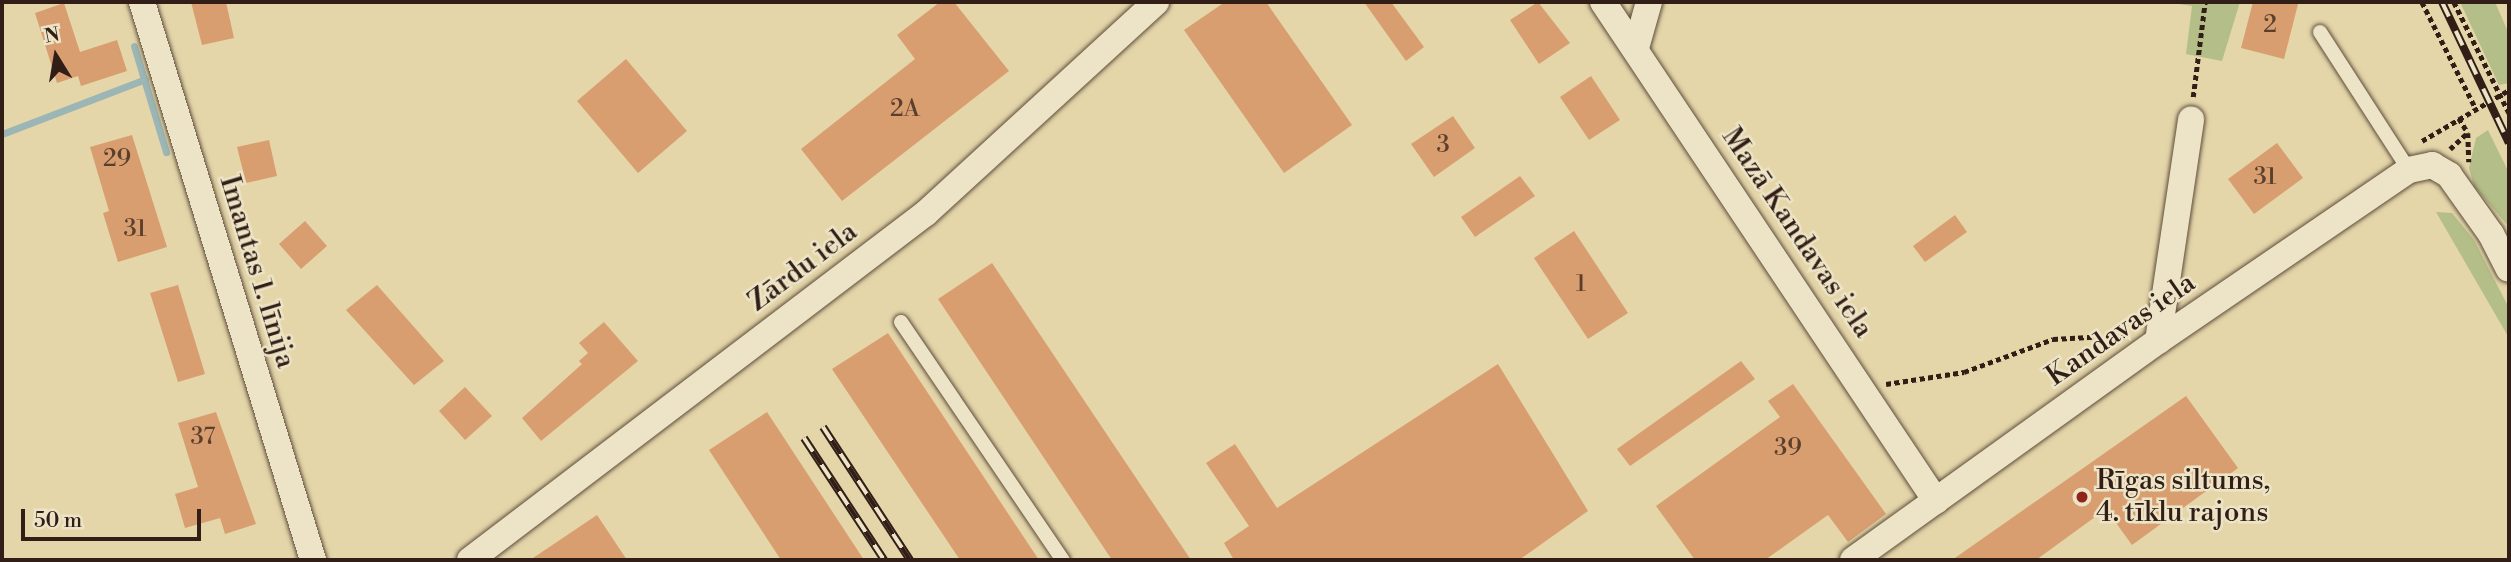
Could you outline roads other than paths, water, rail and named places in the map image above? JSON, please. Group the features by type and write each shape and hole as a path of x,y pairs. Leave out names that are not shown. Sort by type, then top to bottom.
{"street":[{"name":"Imantas 1. līnija","path":"142,2 313,560"},
{"name":"Zārdu iela","path":"470,560 926,213 1156,2"},
{"name":"Mazā Kandavas iela","path":"1603,2 1936,501"},
{"path":"1636,48 1649,2"},
{"path":"2146,339 2191,118"},
{"path":"2419,160 2449,175 2491,234 2509,269"},
{"name":"Kandavas iela","path":"1853,560 1936,501 2146,339 2419,160"}],"lane":[{"path":"2320,33 2419,160"},
{"path":"901,322 1063,560"}],"waterway":[{"path":"134,46 166,152"},
{"path":"2,134 145,79"}],"tram line":[{"path":"2507,2 2509,6"}],"railway":[{"path":"2442,2 2509,143"},
{"path":"823,427 910,560"},
{"path":"804,438 884,560"}],"place":[{"name":"Rīgas siltums, 4. tīklu rajons","path":"2082,497"}]}
